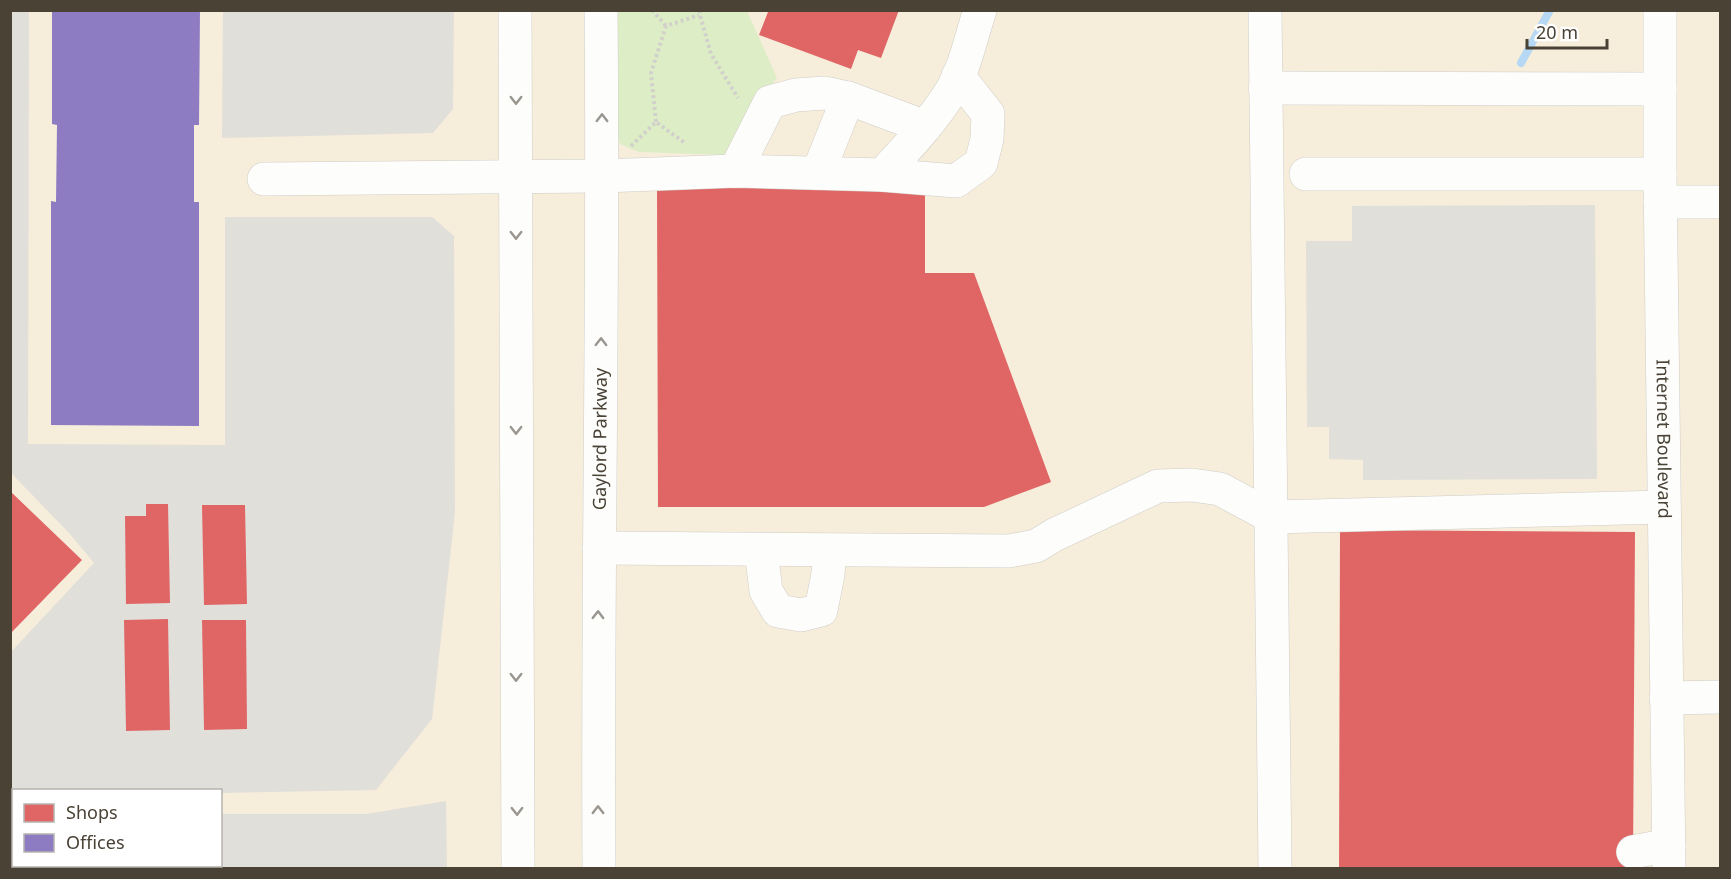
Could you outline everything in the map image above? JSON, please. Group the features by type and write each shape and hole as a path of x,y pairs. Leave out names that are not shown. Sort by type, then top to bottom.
{"street":[{"path":"515,10 518,868"},
{"name":"Gaylord Parkway","path":"599,868 599,549 603,176 601,10"},
{"path":"882,175 925,127 950,92 958,76 980,10"},
{"path":"1265,10 1275,868"},
{"name":"Internet Boulevard","path":"1660,10 1660,188 1669,857"},
{"path":"264,179 603,176 735,171 882,175 956,181 981,163 987,139 988,114 958,76"},
{"path":"1265,88 1660,89"},
{"path":"735,171 770,102 796,95 825,93 848,98 925,127"},
{"path":"818,173 848,98"},
{"path":"1306,174 1660,188 1720,202"},
{"path":"599,549 1009,551 1036,546 1054,535 1158,486 1192,484 1220,489 1272,517 1664,507"},
{"path":"761,550 765,591 778,611 801,615 821,610 830,550"},
{"path":"1666,698 1720,697"},
{"path":"1633,852 1669,857"}],"path":[{"path":"652,10 666,26"},
{"path":"666,26 700,13 711,54 738,97 740,107"},
{"path":"666,26 651,73 656,122 684,143 693,143"},
{"path":"628,148 656,122"}],"shaded area":[{"path":"29,10 28,444 225,445 225,217 432,217 454,236 455,512 432,719 376,790 222,793 222,789 11,788 10,653 94,563 70,534 11,473 10,11"},
{"path":"10,11 1720,11 1720,868 11,868"},
{"path":"223,11 454,11 453,109 433,133 222,138"},
{"path":"1595,205 1597,479 1363,480 1363,460 1329,459 1329,427 1307,427 1306,241 1352,241 1352,206"},
{"path":"446,801 447,868 11,868 11,813 12,867 222,867 222,814 366,814"}],"green space":[{"path":"617,11 747,11 777,78 765,93 754,156 639,152 620,144 617,129"}],"building: Shops":[{"path":"763,10 899,10 881,58 858,50 851,69 759,35 768,12"},
{"path":"657,187 925,187 925,273 974,273 1051,482 984,507 658,507"},
{"path":"10,491 82,560 10,634"},
{"path":"146,504 168,504 170,603 126,604 125,516 146,516"},
{"path":"202,505 245,505 247,604 204,605"},
{"path":"1340,530 1635,532 1633,868 1339,868"},
{"path":"168,619 170,730 126,731 124,620"},
{"path":"202,620 246,620 247,729 204,730"}],"building: Offices":[{"path":"52,10 200,10 199,125 194,125 194,202 199,202 199,426 51,425 51,201 56,202 57,125 52,124"}],"waterway":[{"path":"1521,63 1550,10"}]}
